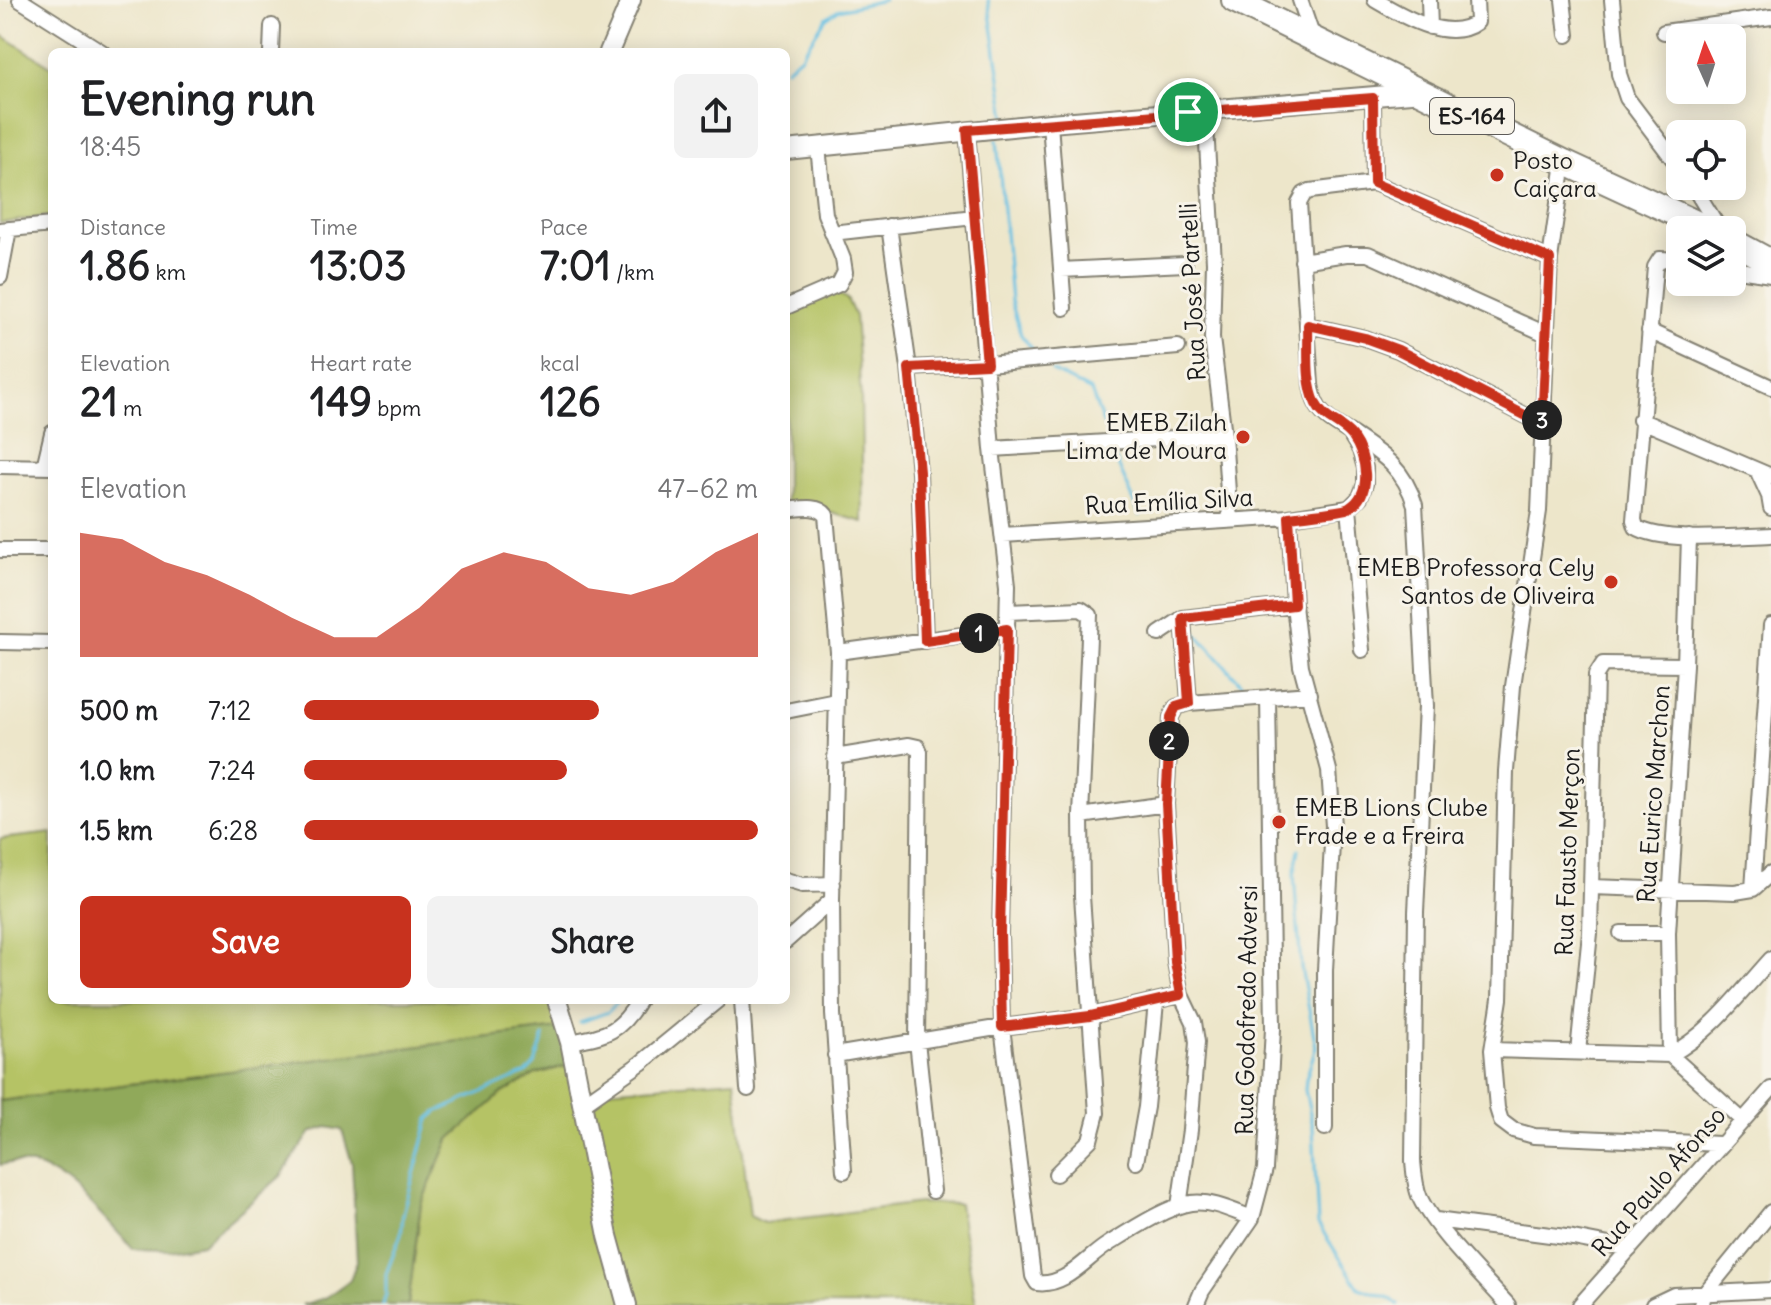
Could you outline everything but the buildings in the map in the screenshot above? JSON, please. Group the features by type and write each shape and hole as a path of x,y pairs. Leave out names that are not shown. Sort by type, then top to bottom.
{"highway":[{"name":"ES-164","path":"1234,0 1681,216"},
{"path":"1746,249 1771,262"}],"street":[{"path":"20,0 96,48"},
{"path":"611,48 631,0"},
{"path":"1300,0 1313,38"},
{"path":"1375,0 1430,27 1456,30 1477,22 1476,0"},
{"path":"1429,0 1430,27"},
{"path":"1563,0 1567,35"},
{"path":"1612,0 1619,74 1627,98 1666,150"},
{"path":"1664,32 1771,17"},
{"path":"271,48 272,26"},
{"path":"790,150 967,130 1423,92"},
{"path":"1373,98 1374,183"},
{"name":"Rua José Partelli","path":"1205,110 1214,262 1212,338 1230,520"},
{"path":"1050,123 1064,308"},
{"path":"967,130 1008,612 1000,933 1002,1027 1033,1276 1037,1283 1061,1280 1106,1246 1179,1206 1203,1203 1252,1218"},
{"path":"790,305 839,284 844,278 845,266 825,214 818,147"},
{"path":"1564,162 1550,259 1539,511 1513,686 1506,771 1500,999 1492,1050 1497,1108 1501,1121 1513,1130 1534,1136 1720,1144"},
{"path":"1508,1305 1420,1199 1413,1161 1416,912 1426,676 1418,531 1409,484 1388,459 1328,419 1316,405 1311,385 1299,203 1310,191 1374,183 1550,259"},
{"path":"832,233 974,217"},
{"path":"0,277 4,230 48,225"},
{"path":"889,226 909,368 919,472 925,641"},
{"path":"1302,261 1368,254 1546,334"},
{"path":"1666,259 1656,262 1640,420 1636,527 1644,532 1689,537 1771,535"},
{"path":"1061,270 1185,264"},
{"path":"1746,271 1771,275"},
{"path":"1308,325 1365,338 1398,350 1542,424"},
{"path":"1649,331 1771,387"},
{"path":"909,368 1178,347"},
{"path":"1640,420 1771,476"},
{"path":"1350,433 1360,450 1365,468 1365,484 1360,497 1349,508 1362,650"},
{"path":"992,449 1224,435"},
{"path":"0,466 48,467"},
{"path":"1757,470 1771,508"},
{"name":"Rua Emília Silva","path":"1003,535 1289,517 1349,508"},
{"path":"790,510 821,510 826,515 838,652 832,900 835,1055 844,1171"},
{"path":"1289,517 1301,666 1329,770 1333,826 1325,970 1325,1128"},
{"name":"Rua Eurico Marchon","path":"1670,1055 1668,933 1685,665 1689,537"},
{"path":"0,550 48,550"},
{"path":"1159,634 1183,618 1294,605"},
{"path":"1008,612 1081,609 1090,615 1081,816 1082,896 1097,1113 1090,1140 1056,1174"},
{"path":"1183,618 1189,703"},
{"path":"1753,889 1771,625"},
{"path":"838,652 1007,629"},
{"path":"0,642 48,643"},
{"name":"Rua Fausto Merçon","path":"1578,1052 1590,933 1596,675 1603,664 1611,663 1685,665"},
{"path":"1179,1206 1190,1130 1197,1042 1194,1022 1181,995 1175,962 1166,804 1173,710 1189,703 1310,694"},
{"name":"Rua Godofredo Adversi","path":"1196,1305 1202,1291 1252,1218 1267,1157 1273,1029 1268,697"},
{"path":"790,710 836,701"},
{"path":"835,757 909,745 918,747 920,752 917,1041 933,1191"},
{"path":"1081,816 1166,804"},
{"path":"1591,887 1735,892 1753,889 1771,873"},
{"path":"790,881 802,885 833,884"},
{"path":"790,937 832,900"},
{"path":"1621,933 1668,933"},
{"path":"1492,1050 1670,1055 1689,1045 1711,1025 1771,959"},
{"path":"835,1055 1002,1027 1090,1016 1181,995"},
{"path":"1136,1162 1146,1107 1156,1002"},
{"path":"558,1004 583,1104 593,1170 627,1305"},
{"path":"570,1042 613,1031 630,1016 637,1004"},
{"path":"583,1104 641,1063 713,1004"},
{"path":"742,1004 748,1089"},
{"path":"1670,1055 1742,1120"},
{"name":"Rua Paulo Afonso","path":"1580,1305 1771,1089"},
{"path":"1703,1299 1771,1212"},
{"path":"1436,1220 1573,1238 1630,1249"},
{"path":"1653,1305 1667,1296 1703,1299 1771,1290"}],"green space":[{"path":"0,34 48,64 48,217 0,223"},
{"path":"832,290 847,299 855,316 861,398 863,522 807,506 790,506 790,300"},
{"path":"48,833 48,1004 552,1004 559,1028 0,1101 0,839"},
{"path":"559,1028 570,1065 536,1074 501,1094 449,1140 421,1204 408,1305 302,1305 325,1298 350,1280 357,1261 352,1163 342,1130 327,1127 311,1132 281,1176 202,1244 168,1250 133,1249 91,1204 57,1176 19,1163 0,1165 0,1101"},
{"path":"570,1065 578,1092 735,1080 750,1216 764,1223 920,1203 959,1204 976,1305 408,1305 421,1204 449,1139 501,1094 536,1074"}],"waterway":[{"path":"790,66 801,56 826,18 838,10 884,0"},
{"path":"988,0 1006,117"},
{"path":"997,140 1011,301 1021,335 1035,352"},
{"path":"1052,371 1091,391 1107,434"},
{"path":"1116,460 1140,515"},
{"path":"1194,631 1245,688"},
{"path":"1299,849 1294,875 1301,967 1316,1047 1305,1090 1313,1127 1318,1224 1359,1288 1390,1298 1398,1305"},
{"path":"580,1022 608,1012 615,1004"},
{"path":"383,1305 386,1274 401,1234 403,1214 429,1119 437,1112 526,1073 535,1064 544,1036"}],"place":[{"name":"Posto Caiçara","path":"1497,175"},
{"name":"EMEB Zilah Lima de Moura","path":"1243,437"},
{"name":"EMEB Professora Cely Santos de Oliveira","path":"1611,582"},
{"name":"EMEB Lions Clube Frade e a Freira","path":"1279,822"}],"route":[{"path":"1373,98 1374,183 1550,259 1542,424 1398,350 1365,338 1308,325 1311,385 1316,405 1328,419 1350,433 1360,450 1365,484 1360,497 1349,508 1289,517 1294,605 1183,618 1189,703 1176,707 1171,717 1166,804 1175,962 1181,995 1090,1016 1002,1027 1000,933 1007,629 925,641 919,472 909,368 987,364 967,130 1188,112 1373,98"}]}
